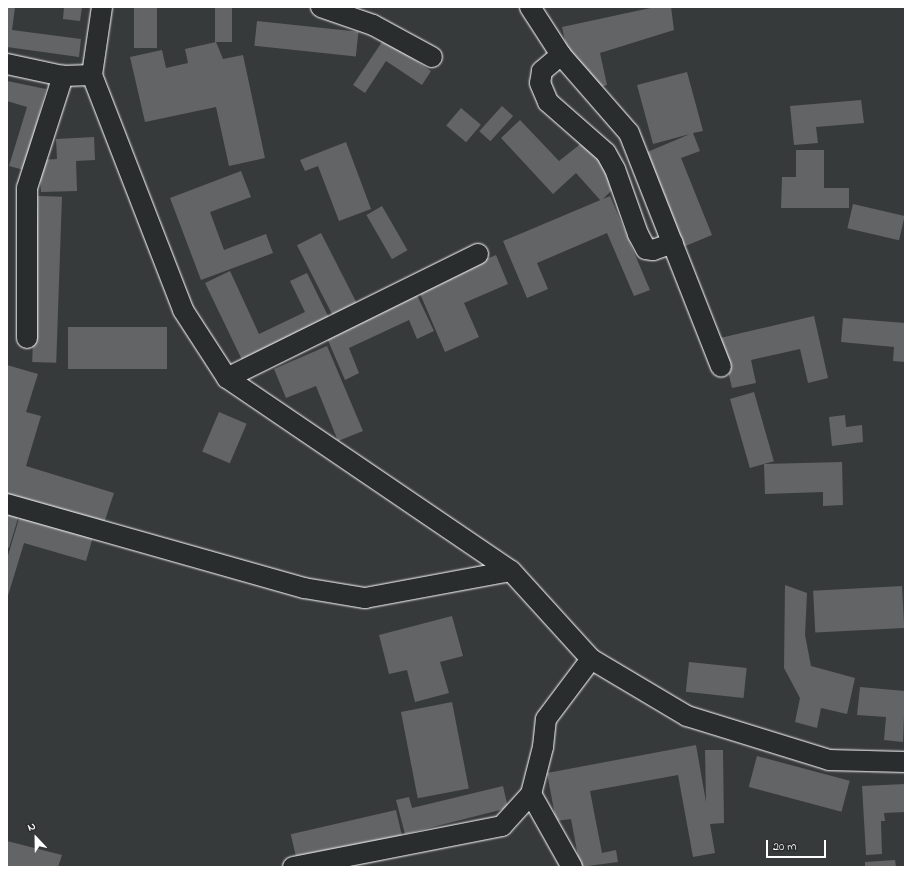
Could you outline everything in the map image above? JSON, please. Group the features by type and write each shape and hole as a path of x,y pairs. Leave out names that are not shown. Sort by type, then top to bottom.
{"street":[{"path":"102,7 92,74 183,310 227,378 511,571 591,659 687,716 829,760 905,762"},
{"path":"321,7 373,25 432,57"},
{"path":"530,7 561,55 629,133 721,367"},
{"path":"561,55 542,71 540,83 548,102 606,153 615,169 638,234 646,249 653,250 673,243"},
{"path":"7,64 63,76 92,74"},
{"path":"28,338 27,188 63,76"},
{"path":"227,378 478,254"},
{"path":"7,504 304,588 365,598 511,571"},
{"path":"293,867 502,826 531,794 543,747 546,719 591,659"},
{"path":"531,794 572,867"}],"building":[{"path":"7,7 15,7 12,30 81,39 79,57 7,47"},
{"path":"64,7 82,7 80,21 63,19"},
{"path":"134,7 157,7 157,48 134,48"},
{"path":"215,7 232,7 232,42 215,42"},
{"path":"655,7 671,7 674,30 600,53 607,85 594,89 568,54 562,27"},
{"path":"257,21 358,32 356,57 254,46"},
{"path":"384,39 431,71 422,85 386,61 365,93 353,85"},
{"path":"216,42 223,59 243,55 265,158 229,166 216,107 145,122 130,57 162,50 166,68 188,63 185,49"},
{"path":"687,72 703,131 693,133 700,151 681,158 712,235 683,247 645,153 690,134 653,144 637,85"},
{"path":"7,81 46,89 24,170 9,166 27,107 7,101"},
{"path":"861,100 864,123 816,127 818,143 794,145 790,106"},
{"path":"502,106 513,116 490,141 479,131"},
{"path":"461,108 481,125 466,142 446,126"},
{"path":"520,120 559,161 588,138 618,184 601,201 576,173 553,194 501,138"},
{"path":"94,137 95,160 76,161 77,191 41,192 39,160 57,159 56,139"},
{"path":"346,142 371,209 339,221 318,166 305,171 300,160"},
{"path":"796,150 824,150 824,188 849,188 849,208 781,208 782,177 796,177"},
{"path":"241,171 251,197 210,212 224,250 266,234 273,253 201,280 170,198"},
{"path":"38,196 62,197 56,363 32,362"},
{"path":"610,196 650,290 634,296 607,233 537,263 548,289 527,298 503,241"},
{"path":"853,204 905,216 899,240 847,228"},
{"path":"382,206 408,250 392,259 366,215"},
{"path":"321,233 357,304 333,317 297,245"},
{"path":"496,255 508,284 464,303 479,337 445,352 418,289"},
{"path":"230,271 259,334 305,312 290,281 307,273 331,322 244,364 205,283"},
{"path":"415,291 434,331 417,339 409,320 349,348 359,373 345,380 324,331"},
{"path":"814,316 828,378 808,383 800,349 751,360 756,383 732,388 720,338"},
{"path":"843,318 905,323 905,362 893,361 894,347 841,342"},
{"path":"68,327 167,327 167,369 68,369"},
{"path":"327,346 363,431 338,441 316,386 286,398 274,369"},
{"path":"7,365 38,374 26,412 41,416 26,466 114,493 104,523 7,494"},
{"path":"754,392 774,461 750,468 730,399"},
{"path":"219,412 247,424 230,463 202,452"},
{"path":"845,415 846,427 862,425 863,442 832,446 829,417"},
{"path":"842,462 843,505 823,506 823,492 765,494 764,464"},
{"path":"7,512 19,515 9,548 7,547"},
{"path":"20,515 93,537 86,561 24,543 7,599 7,559"},
{"path":"785,585 807,593 805,635 811,666 855,678 847,714 821,708 817,728 795,722 800,698 784,668"},
{"path":"902,586 904,628 815,633 813,591"},
{"path":"452,616 463,656 440,662 449,693 415,702 407,670 389,674 379,635"},
{"path":"689,662 747,668 744,698 686,692"},
{"path":"860,687 905,691 903,742 884,740 886,717 857,715"},
{"path":"452,702 469,788 418,798 401,712"},
{"path":"696,745 706,802 705,750 723,750 724,823 710,824 715,853 693,857 678,775 590,791 602,853 616,850 618,862 580,867 571,819 556,821 547,773"},
{"path":"757,756 850,781 841,812 749,787"},
{"path":"905,784 905,812 884,813 885,821 881,821 882,854 866,855 862,786"},
{"path":"503,786 508,808 405,834 396,800 409,797 412,808"},
{"path":"396,810 402,837 297,862 291,834"},
{"path":"7,841 62,855 58,867 7,867"},
{"path":"895,860 896,867 865,867 865,862"}]}
